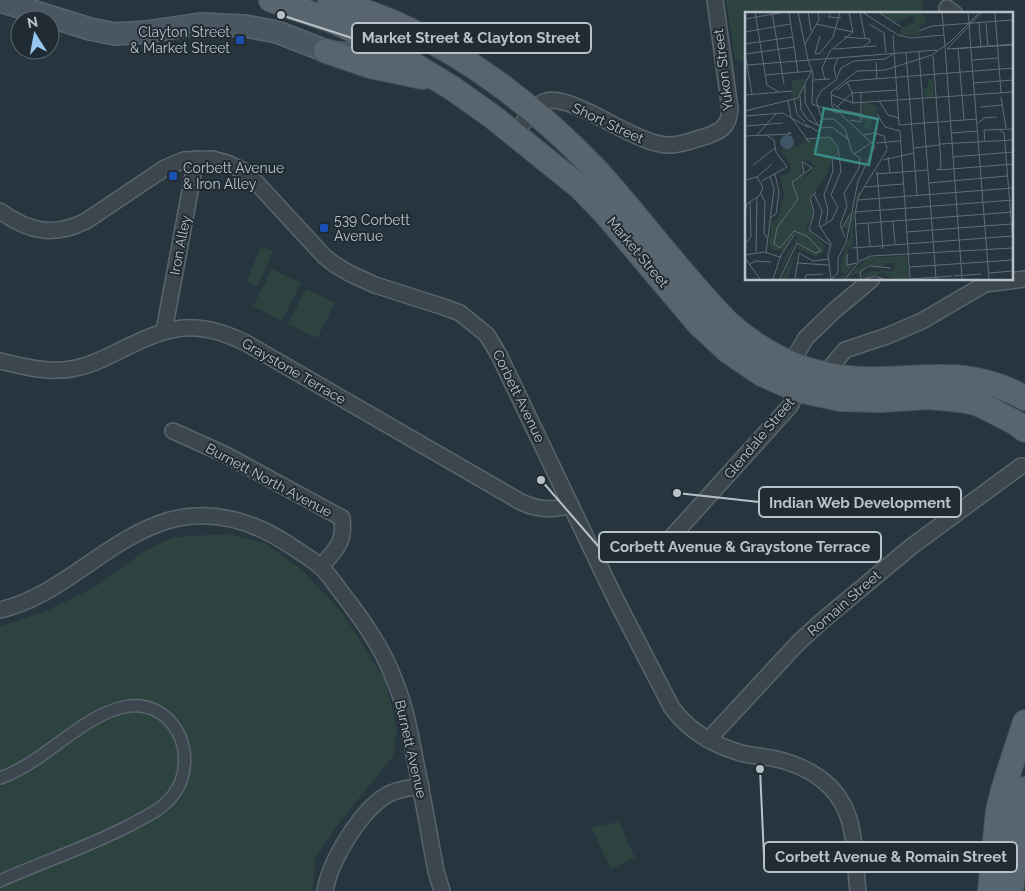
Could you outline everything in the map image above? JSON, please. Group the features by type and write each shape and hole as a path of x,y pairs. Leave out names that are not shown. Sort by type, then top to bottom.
{"main road":[{"path":"0,0 103,32 129,34 182,26 220,24 260,28 277,32 364,65 410,74 452,88"},
{"name":"Market Street","path":"271,0 333,21 368,37 452,88 515,134 594,201 699,324 728,351 762,374 798,390 819,395 861,400 928,397 976,403 1010,420 1025,430"},
{"name":"Market Street","path":"330,0 377,16 418,34 468,63 533,112 596,171 728,322 757,346 790,365 824,375 862,379 927,376 964,377 1001,386 1025,398"},
{"path":"326,51 345,54 364,44 377,16"},
{"path":"990,891 1001,797 1025,722"},
{"path":"1011,891 1019,814 1025,789"}],"street":[{"name":"Yukon Street","path":"714,134 724,128 730,110 715,0"},
{"name":"Short Street","path":"515,134 544,101 553,100 564,102 650,142 668,145 714,134"},
{"name":"Iron Alley","path":"164,331 196,159"},
{"name":"Corbett Avenue","path":"0,212 14,221 31,228 51,231 73,228 165,168 184,160 212,159 242,170 255,181 324,256 348,273 375,285 452,310 468,319 491,341 499,355 615,598 672,708 685,724 708,740 744,754 800,766 817,775 834,790 849,818 858,891"},
{"path":"1012,280 1025,279"},
{"path":"790,365 806,338 835,310 871,280"},
{"path":"824,375 845,350 887,336 922,321 984,281 1004,280"},
{"name":"Graystone Terrace","path":"0,361 50,370 74,369 96,362 164,331 176,328 198,328 217,332 235,338 521,502 546,509 562,508 571,505"},
{"name":"Glendale Street","path":"659,551 790,406 798,390"},
{"name":"Burnett North Avenue","path":"173,431 224,454 342,518 342,542 321,567"},
{"name":"Romain Street","path":"708,740 799,642 822,620 912,546 1020,466"},
{"name":"Burnett Avenue","path":"0,610 26,602 141,531 161,523 181,518 213,516 236,519 280,538 321,567 377,642 394,679 408,721 436,871 442,891"},
{"path":"0,778 28,764 96,718 110,711 128,706 146,708 158,712 169,720 182,739 186,754 185,770 180,784 171,798 158,809 97,841 0,882"},
{"path":"325,891 338,853 367,813 386,795 395,791 421,786"}],"green space":[{"path":"726,0 924,0 921,12 745,12 745,62 735,59"},
{"path":"261,246 273,251 258,286 247,282"},
{"path":"272,269 301,283 282,321 253,306"},
{"path":"306,289 335,303 317,338 288,324"},
{"path":"229,534 265,543 302,570 344,615 386,682 397,730 393,756 336,827 315,859 313,891 0,891 0,626 49,610 98,585 146,550 175,537"},
{"path":"619,822 635,858 611,869 591,827"}],"place":[{"name":"Market Street & Clayton Street","path":"281,15"},
{"name":"Clayton Street & Market Street","path":"240,40"},
{"name":"Corbett Avenue & Iron Alley","path":"173,176"},
{"name":"539 Corbett Avenue","path":"324,228"},
{"name":"Corbett Avenue & Graystone Terrace","path":"541,480"},
{"name":"Indian Web Development","path":"677,493"},
{"name":"Corbett Avenue & Romain Street","path":"760,769"}]}
